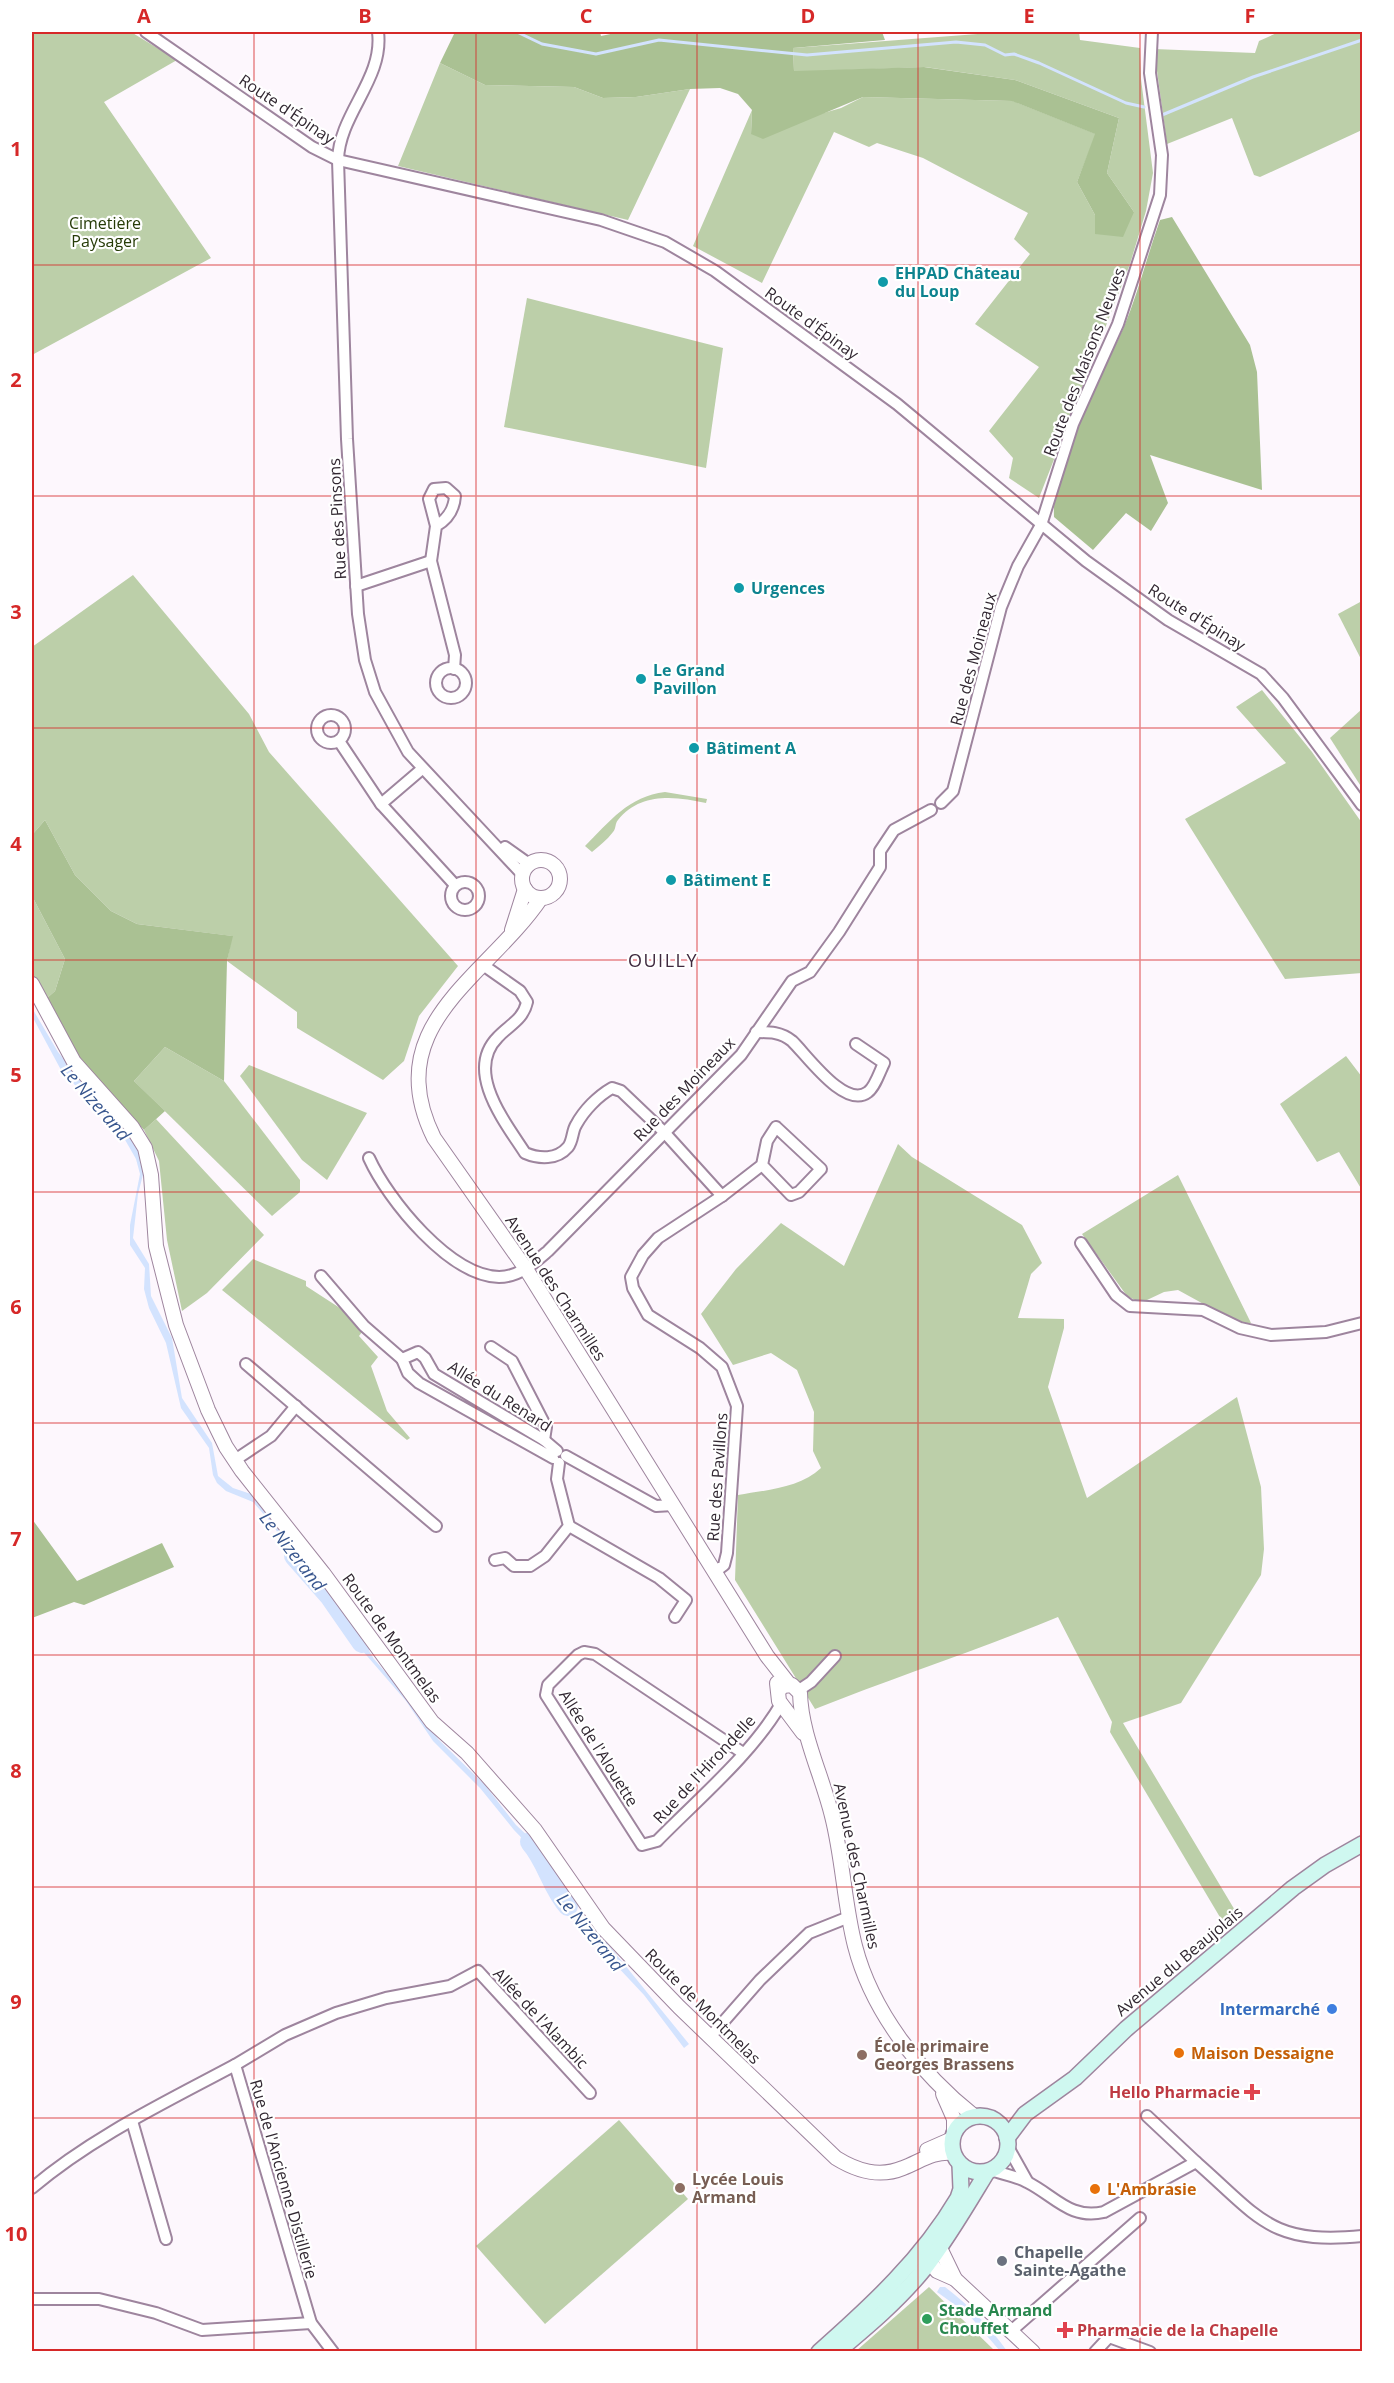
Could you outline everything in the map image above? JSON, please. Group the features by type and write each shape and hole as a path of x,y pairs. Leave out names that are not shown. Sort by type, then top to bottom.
{"main road":[{"name":"Avenue du Beaujolais","path":"1008,2142 1024,2114 1075,2078 1126,2029 1293,1888 1325,1865 1362,1844"},
{"name":"Avenue du Beaujolais","path":"991,2118 1024,2114"},
{"path":"819,2352 918,2265 940,2248 989,2171 1002,2161 1008,2142 998,2122 991,2118 974,2116 966,2119 955,2147 961,2189 958,2198 918,2265 874,2321 837,2352"},
{"path":"955,2147 973,2172 989,2171"}],"street":[{"name":"Route d'Épinay","path":"146,32 312,147 338,160 601,220 684,250 897,404 1041,525 1168,620 1261,674 1283,698 1362,805"},
{"name":"Rue des Pinsons","path":"378,32 379,52 374,69 343,136 338,160 346,400 361,642 373,685 397,734 422,769 487,835 526,869"},
{"name":"Route des Maisons Neuves","path":"1041,525 1073,424 1118,324 1160,195 1162,155 1150,73 1152,32"},
{"name":"Rue des Moineaux","path":"941,803 953,791 1001,607 1018,566 1041,525"},
{"path":"436,526 431,561 455,655 454,669"},
{"path":"356,586 431,561"},
{"path":"339,741 381,804 455,885"},
{"path":"381,804 422,769"},
{"name":"Rue des Moineaux","path":"526,1269 548,1251 741,1055 792,981 810,972 839,932 880,867 880,851 894,830 931,810"},
{"path":"538,860 547,861 558,871 557,888 551,895 535,897 525,889 526,869 538,860"},
{"name":"Avenue des Charmilles","path":"507,942 525,889"},
{"name":"Avenue des Charmilles","path":"541,898 507,942 449,999 432,1025 421,1056 418,1089 423,1115 434,1138 526,1269 716,1570 767,1656 808,1742 835,1828 855,1948 881,2011 939,2084 974,2116"},
{"path":"483,965 520,991 527,1002 520,1017 498,1036 484,1062 486,1083 525,1153 539,1159 558,1154 570,1145 577,1122 600,1095 612,1088 621,1091 664,1132 722,1196"},
{"name":"Route de Montmelas","path":"32,984 74,1062 132,1127 145,1148 152,1175 156,1246 168,1299 192,1373 235,1460 323,1573 432,1722 466,1753 525,1817 603,1928 836,2158 867,2173 887,2172 955,2147"},
{"path":"756,1032 777,1033 791,1041 816,1068 847,1094 860,1096 869,1092 884,1063 856,1044"},
{"path":"776,1127 820,1169 799,1192 791,1195 762,1165 767,1141 776,1127"},
{"path":"369,1158 377,1175 401,1209 440,1249 464,1265 499,1277 526,1269"},
{"name":"Rue des Pavillons","path":"716,1570 724,1564 727,1553 737,1406 722,1367 700,1348 648,1315 633,1288 631,1277 643,1255 658,1238 722,1196 762,1165"},
{"path":"1081,1243 1116,1295 1130,1306 1157,1309 1185,1307 1203,1310 1240,1328 1271,1335 1326,1332 1362,1323"},
{"name":"Allée du Renard","path":"321,1276 364,1326 402,1359 408,1373 419,1383 656,1506 673,1505"},
{"path":"490,1347 512,1361 546,1428 544,1440"},
{"name":"Allée du Renard","path":"402,1359 405,1355 418,1352 425,1358 435,1374 544,1440 559,1457"},
{"path":"246,1364 436,1526"},
{"path":"235,1460 271,1436 296,1406"},
{"path":"559,1457 557,1479 569,1526 689,1598 675,1617"},
{"path":"495,1560 505,1558 514,1566 530,1566 545,1556 569,1526"},
{"name":"Allée de l'Alouette","path":"642,1845 546,1695 548,1685 578,1655 584,1652 595,1654 743,1753"},
{"name":"Rue de l'Hirondelle","path":"642,1845 657,1840 743,1753 788,1696 811,1682 835,1656"},
{"path":"711,2037 760,1980 809,1933 849,1917"},
{"name":"Allée de l'Alambic","path":"235,2065 285,2035 336,2013 386,1998 450,1986 478,1971 590,2093"},
{"name":"Rue de l'Ancienne Distillerie","path":"32,2188 48,2174 132,2121 235,2065 311,2323"},
{"name":"Avenue des Charmilles","path":"939,2084 954,2119 955,2147"},
{"path":"1147,2116 1264,2223 1294,2236 1330,2239 1362,2236"},
{"path":"132,2121 166,2239"},
{"path":"1008,2142 1016,2166 1027,2182"},
{"path":"989,2171 1027,2182 1076,2212 1090,2215 1104,2211 1196,2162"},
{"path":"1010,2332 1140,2218"},
{"path":"940,2248 955,2280"},
{"path":"918,2265 955,2280 1034,2352"},
{"path":"32,2299 99,2299 156,2313 202,2330 311,2323 333,2352"},
{"path":"1095,2352 1109,2337 1150,2352"}],"green space":[{"name":"Cimetière Paysager","path":"32,32 131,32 177,60 104,102 211,258 32,355"},
{"path":"455,32 600,32 601,36 620,32 882,32 885,40 793,48 794,71 924,67 1015,80 1119,118 1107,173 1134,212 1123,237 1095,234 1095,215 1077,182 1095,134 1012,101 863,97 763,139 751,134 752,110 738,94 720,88 690,89 636,97 603,98 574,87 485,85 440,63"},
{"path":"1004,32 1079,32 1080,40 1140,48 1141,79 1153,173 1146,211 1130,264 1039,498 1009,478 1013,458 989,431 1039,367 975,324 1030,254 1014,239 1028,213 923,158 877,143 869,147 834,132 762,283 693,246 752,110 751,134 841,108 863,97 1013,101 1096,134 1077,182 1095,215 1134,212 1107,173 1119,118 1015,80 925,67 794,72 793,48"},
{"path":"1279,32 1362,32 1362,130 1260,177 1254,175 1232,118 1167,144 1154,49 1255,53 1259,41"},
{"path":"440,63 485,85 574,87 603,98 636,97 690,89 628,220 398,166"},
{"path":"1172,217 1250,345 1257,372 1262,490 1150,455 1168,503 1151,531 1126,513 1093,550 1054,517 1055,494 1060,470 1078,421 1123,329 1160,220"},
{"path":"527,298 723,348 706,468 504,427"},
{"path":"133,575 249,714 269,752 458,966 419,1016 404,1061 383,1080 297,1028 297,1012 227,961 232,936 137,924 111,911 75,875 45,820 32,835 32,647"},
{"path":"1362,601 1362,661 1338,614"},
{"path":"1262,690 1312,752 1362,823 1362,973 1285,979 1185,819 1286,763 1236,707"},
{"path":"1362,709 1362,788 1330,738"},
{"path":"665,792 707,799 706,803 671,798 648,800 627,811 616,823 611,835 592,852 585,846 611,819 630,805 652,794"},
{"path":"45,820 75,875 111,911 137,924 233,936 227,961 224,1081 165,1047 134,1081 165,1111 144,1130 80,1058 46,999 55,991 65,959 32,896 32,835"},
{"path":"32,896 65,959 55,991 46,999 32,973"},
{"path":"165,1047 224,1081 300,1180 300,1192 272,1216 134,1081"},
{"path":"1346,1056 1362,1077 1362,1190 1339,1152 1317,1162 1280,1104"},
{"path":"249,1065 367,1113 327,1180 302,1160 240,1076"},
{"path":"156,1119 264,1235 207,1293 182,1311 167,1240 159,1161 144,1130"},
{"path":"898,1144 912,1157 1022,1225 1042,1263 1031,1274 1018,1318 1064,1319 1064,1328 1048,1387 1087,1498 1237,1397 1261,1487 1264,1549 1261,1575 1181,1703 1123,1723 1236,1912 1224,1924 1110,1732 1112,1722 1058,1617 815,1709 735,1580 738,1495 793,1484 813,1475 821,1468 813,1451 814,1412 797,1370 771,1353 733,1365 701,1314 736,1269 781,1223 844,1266"},
{"path":"1178,1175 1251,1323 1240,1324 1178,1290 1164,1292 1147,1300 1135,1300 1127,1296 1082,1234"},
{"path":"253,1259 306,1281 306,1286 343,1310 362,1332 359,1336 378,1357 371,1366 387,1411 410,1438 407,1440 222,1290"},
{"path":"32,1519 77,1581 162,1543 174,1567 84,1605 74,1602 32,1618"},
{"path":"619,2120 688,2199 545,2324 476,2246"},
{"name":"Stade Armand Chouffet","path":"929,2287 995,2351 856,2351"}],"water":[{"path":"32,1008 58,1052 88,1089 126,1129 139,1150 144,1171 138,1194 133,1238 149,1264 151,1296 172,1338 182,1398 212,1443 218,1476 233,1488 251,1494 288,1537 297,1557 316,1573 349,1617 374,1659 420,1712 438,1739 485,1785 516,1825 540,1847 559,1877 562,1893 567,1902 607,1943 689,2044 684,2048 644,1995 569,1915 557,1898 553,1876 541,1858 514,1830 480,1788 433,1741 406,1701 361,1649 347,1622 331,1599 310,1575 292,1561 281,1537 268,1519 253,1502 226,1491 217,1483 213,1475 209,1448 181,1408 166,1343 149,1308 144,1289 145,1268 130,1245 130,1225 140,1174 136,1159 124,1138 61,1070 32,1016"},
{"path":"940,2287 945,2287 971,2309 1007,2351 1000,2351 969,2315 937,2292"}],"waterway":[{"path":"517,32 542,44 596,54 659,40 807,55 956,42 985,45 1005,55 1014,54 1039,63 1126,103 1144,107"},
{"path":"1162,115 1253,77 1362,40"},
{"name":"Le Nizerand","path":"294,1556 330,1597 362,1643"},
{"name":"Le Nizerand","path":"530,1842 541,1857 557,1891 568,1906"}],"place":[{"name":"EHPAD Château du Loup","path":"883,282"},
{"name":"Urgences","path":"739,588"},
{"name":"Le Grand Pavillon","path":"641,679"},
{"name":"Bâtiment A","path":"694,748"},
{"name":"Bâtiment E","path":"671,880"},
{"name":"Intermarché","path":"1332,2009"},
{"name":"Maison Dessaigne","path":"1179,2053"},
{"name":"École primaire Georges Brassens","path":"862,2055"},
{"name":"Hello Pharmacie","path":"1252,2092"},
{"name":"Lycée Louis Armand","path":"680,2188"},
{"name":"L'Ambrasie","path":"1095,2189"},
{"name":"Chapelle Sainte-Agathe","path":"1002,2261"},
{"name":"Stade Armand Chouffet","path":"927,2319"},
{"name":"Pharmacie de la Chapelle","path":"1065,2330"}],"district":[{"name":"OUILLY","path":"663,960"}]}
